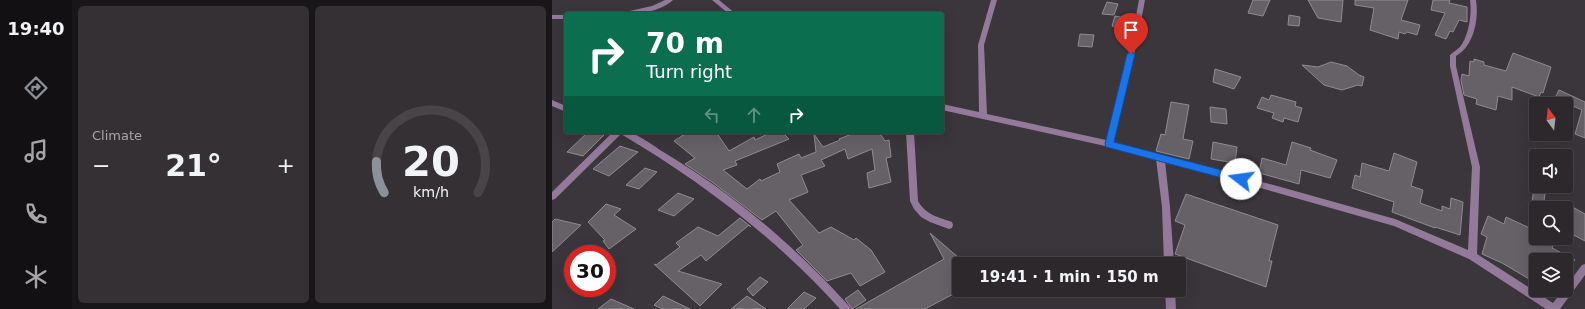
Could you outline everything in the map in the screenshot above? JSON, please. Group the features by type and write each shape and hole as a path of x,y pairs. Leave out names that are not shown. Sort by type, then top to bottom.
{"street":[{"path":"635,12 654,8 670,0"},
{"path":"715,0 730,12"},
{"path":"983,116 982,45 994,0"},
{"path":"1109,144 1134,42 1142,0"},
{"path":"1472,256 1476,167 1456,85 1453,56 1462,49 1471,29 1474,4 1473,0"},
{"path":"552,17 564,18"},
{"path":"552,104 564,108"},
{"path":"944,107 1109,144 1160,157 1395,223 1472,256 1554,309 1585,268"},
{"path":"552,197 616,134"},
{"path":"626,134 675,163 734,207 827,286 846,309"},
{"path":"910,134 914,201 919,211 934,220 949,225"},
{"path":"1160,157 1166,207 1169,257"},
{"path":"1170,297 1171,309"}],"building":[{"path":"1253,0 1270,0 1263,16 1248,13"},
{"path":"1308,0 1343,0 1341,22 1318,18"},
{"path":"1355,0 1408,0 1401,20 1420,25 1417,35 1407,32 1405,34 1399,32 1398,39 1370,30 1374,8 1355,5"},
{"path":"1433,0 1450,0 1449,3 1467,7 1467,22 1459,20 1453,32 1450,31 1446,39 1435,35 1445,13 1431,10"},
{"path":"1107,2 1118,4 1114,15 1102,14"},
{"path":"1289,15 1300,17 1299,26 1288,25"},
{"path":"1115,16 1125,18 1123,28 1112,26"},
{"path":"1080,34 1094,35 1092,47 1078,46"},
{"path":"1513,53 1551,67 1543,93 1541,92 1539,97 1512,87 1512,100 1498,96 1496,110 1476,104 1477,99 1464,95 1461,80 1462,74 1469,76 1470,61 1474,62 1474,59 1484,62 1484,65 1506,71"},
{"path":"1331,62 1347,66 1364,77 1362,86 1358,85 1342,90 1324,85 1302,65 1318,67"},
{"path":"1215,69 1241,77 1234,89 1213,82"},
{"path":"1559,90 1585,102 1585,138 1575,134 1582,110 1573,106 1573,97 1556,97"},
{"path":"1271,95 1296,102 1295,106 1302,108 1298,122 1284,118 1283,122 1272,118 1274,113 1257,108 1262,97 1269,100"},
{"path":"1171,102 1189,105 1183,139 1193,141 1189,159 1156,151 1161,134 1165,135"},
{"path":"1210,107 1226,109 1227,124 1211,122"},
{"path":"586,134 605,134 583,156 567,152"},
{"path":"685,134 717,134 729,151 754,137 755,140 768,134 784,134 789,139 735,161 737,165 723,170 747,189 760,179 761,181 780,172 777,164 799,154 801,158 816,152 814,134 823,147 852,134 880,134 885,141 889,140 891,157 886,158 891,182 869,188 867,173 875,170 872,149 848,159 845,149 821,160 825,166 801,175 808,192 789,200 819,233 831,227 854,240 856,238 871,250 885,272 860,286 851,273 827,281 796,250 803,245 776,211 762,220 712,182 685,164 695,158 674,141"},
{"path":"1213,142 1237,147 1235,163 1211,159"},
{"path":"1292,142 1311,148 1310,150 1337,160 1330,178 1301,170 1299,184 1259,173 1262,158 1286,165"},
{"path":"620,146 638,152 609,176 593,169"},
{"path":"1394,153 1417,162 1411,186 1423,190 1420,203 1442,211 1442,206 1450,209 1451,198 1463,202 1460,235 1435,228 1392,212 1394,202 1352,188 1355,175 1360,177 1362,163 1389,171"},
{"path":"645,168 657,172 639,189 626,185"},
{"path":"678,193 694,199 674,216 658,210"},
{"path":"1533,193 1545,194 1544,201 1532,201"},
{"path":"1186,194 1278,225 1269,261 1272,261 1266,287 1175,254 1185,225 1175,221"},
{"path":"606,204 621,209 614,215 636,229 614,245 606,245 603,241 605,240 588,222"},
{"path":"1573,207 1585,214 1585,241 1573,235"},
{"path":"1488,216 1504,224 1506,217 1529,228 1529,245 1554,245 1552,248 1562,253 1529,253 1529,279 1502,263 1482,254 1487,237 1481,234"},
{"path":"740,218 749,225 706,261 701,255 678,271 722,284 700,306 654,264 656,265 680,247 676,243 698,227 718,236"},
{"path":"555,219 581,225 552,252 552,222"},
{"path":"930,233 958,257 952,257 952,295 925,309 856,309 944,259"},
{"path":"760,277 768,282 753,296 747,289"},
{"path":"858,290 866,300 852,309 845,299"},
{"path":"804,292 816,298 804,309 787,309"},
{"path":"663,296 690,309 662,309 654,305"},
{"path":"747,296 766,309 731,309"},
{"path":"611,299 634,309 598,309"}],"route":[{"path":"1131,54 1109,144 1241,179"}]}
